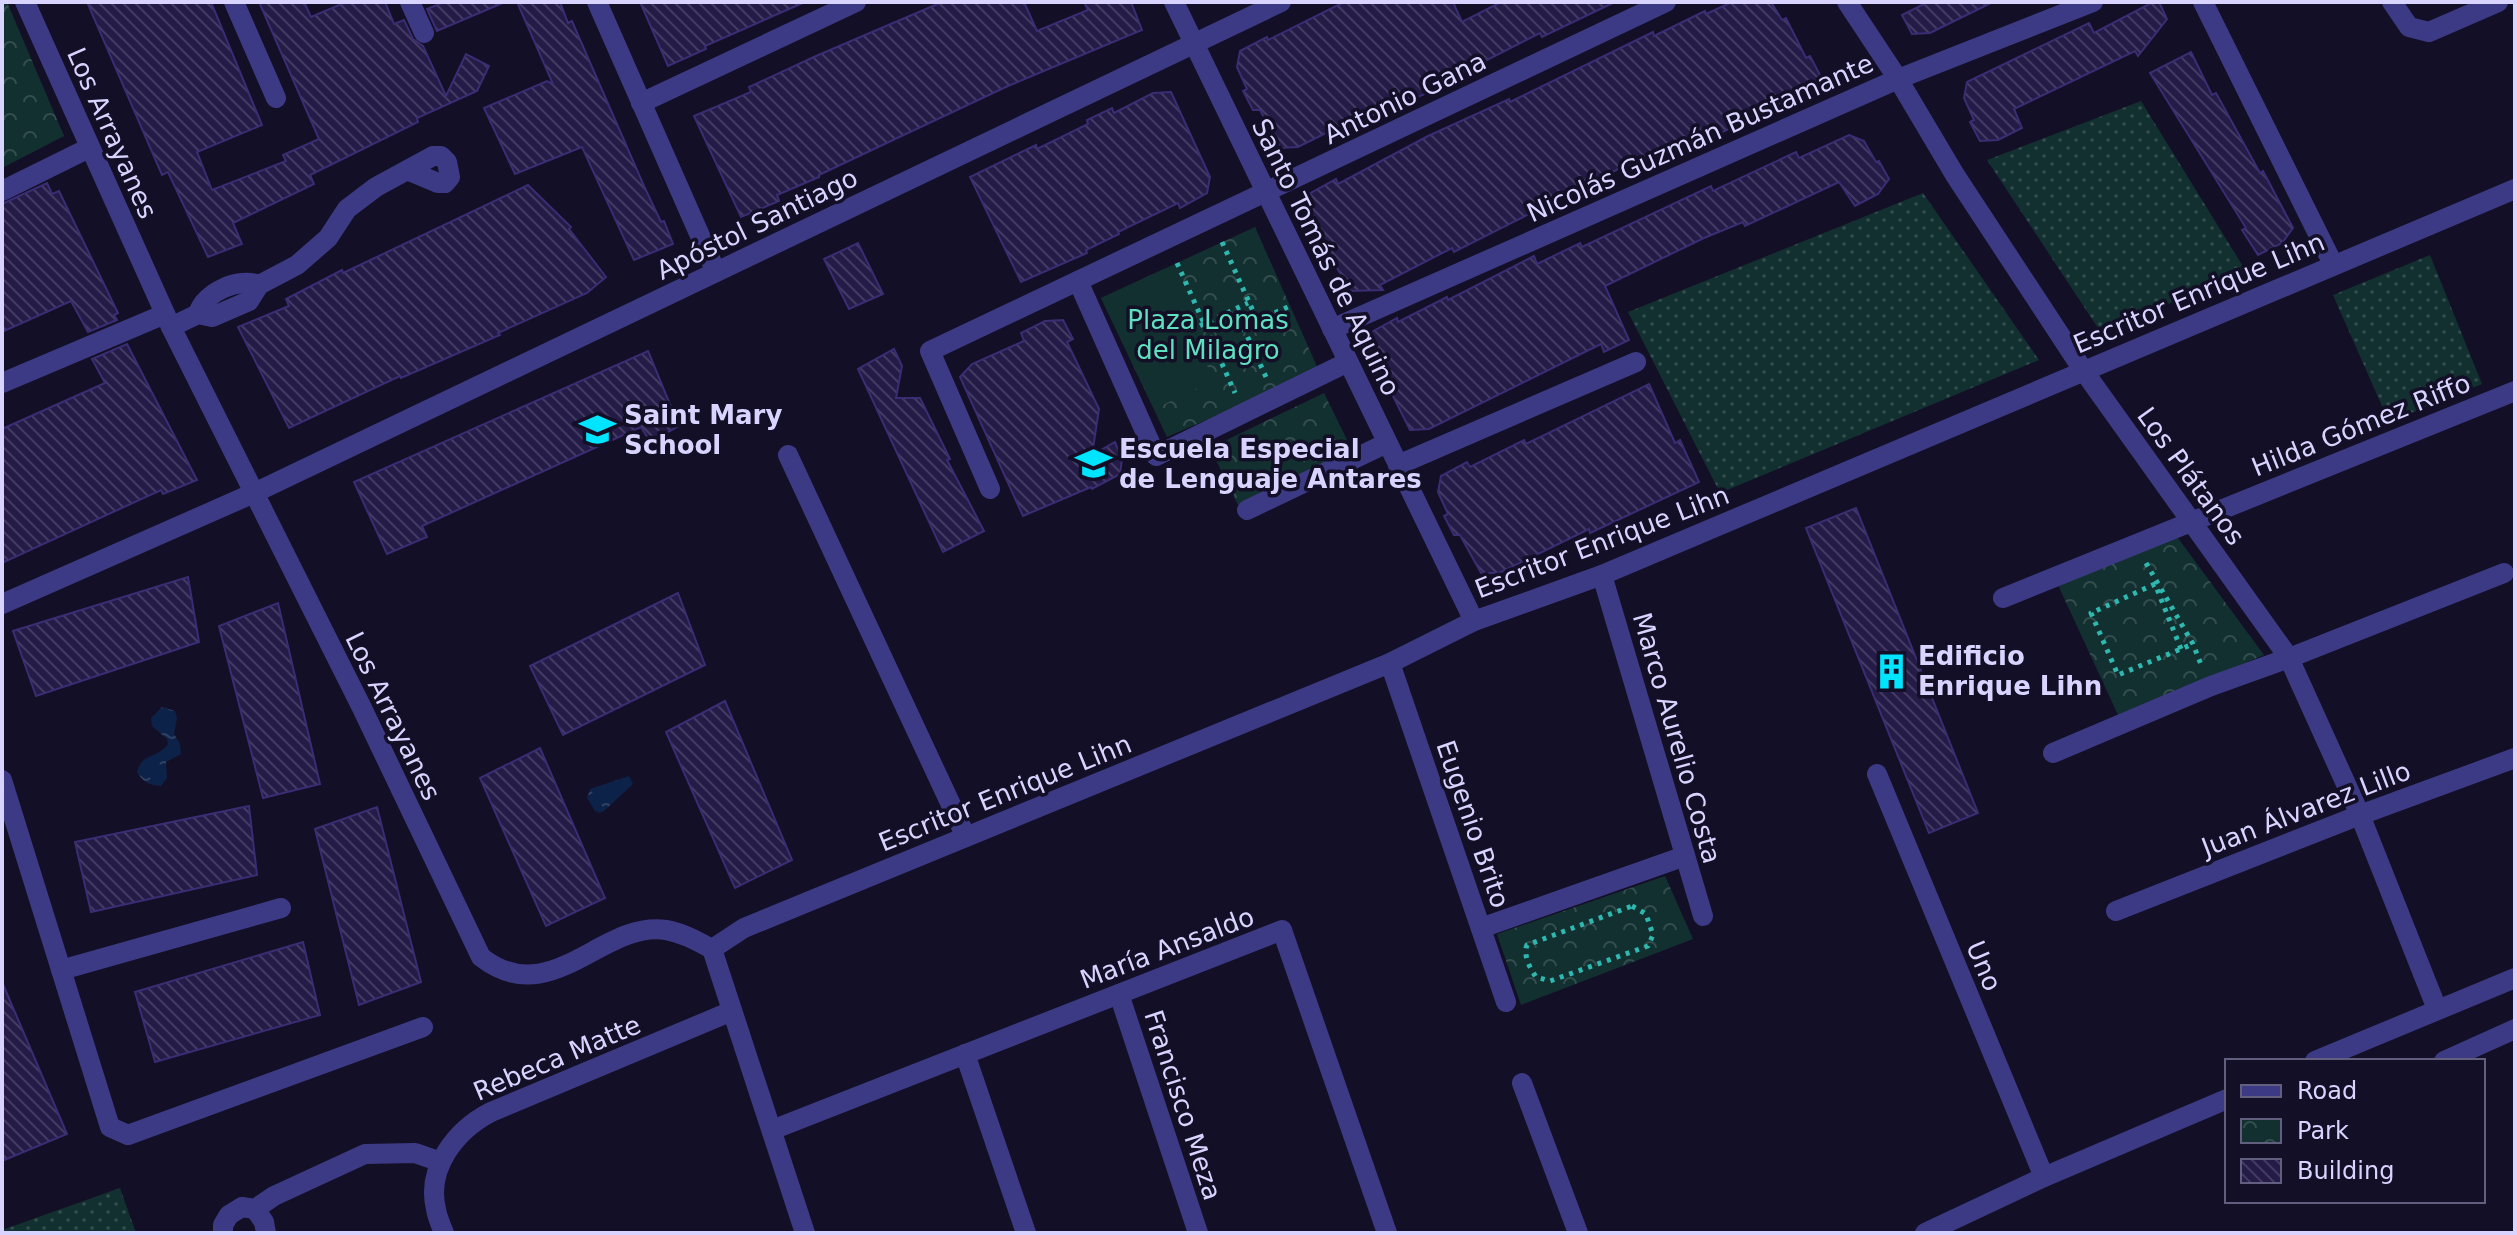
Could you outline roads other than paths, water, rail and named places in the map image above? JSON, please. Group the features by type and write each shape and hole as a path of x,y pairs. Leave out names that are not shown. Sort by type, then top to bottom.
{"street":[{"name":"Los Arrayanes","path":"25,2 168,321 361,706 481,957 496,969 522,975 546,974 639,931 664,930 688,936 712,949"},
{"path":"234,2 276,98"},
{"path":"410,2 424,33"},
{"path":"597,2 716,272"},
{"path":"641,103 856,2"},
{"name":"Santo Tomás de Aquino","path":"1174,2 1474,621"},
{"name":"Apóstol Santiago","path":"2,604 254,493 1281,2"},
{"name":"Antonio Gana","path":"990,489 930,351 1666,2"},
{"name":"Los Plátanos","path":"1847,2 1898,79 1955,175 2083,370 2289,658 2360,815 2437,1009"},
{"name":"Nicolás Guzmán Bustamante","path":"1332,329 1898,79 2093,2"},
{"path":"2203,2 2333,264"},
{"path":"2392,2 2409,27 2429,32 2498,2"},
{"path":"2,191 89,148"},
{"path":"2,383 168,321 198,314 212,317 249,301 259,285 297,265 328,238 347,209 376,187 407,170"},
{"name":"Escritor Enrique Lihn","path":"712,949 744,928 1390,663 1474,621 1602,575 2515,189"},
{"path":"1078,281 1156,456 1348,362"},
{"path":"1398,465 1636,362"},
{"name":"Hilda Gómez Riffo","path":"2003,598 2515,391"},
{"path":"1247,510 1387,443"},
{"path":"788,455 966,837"},
{"path":"2053,753 2211,686 2504,573"},
{"name":"Marco Aurelio Costa","path":"1602,575 1703,916"},
{"name":"Eugenio Brito","path":"1390,663 1506,1002"},
{"name":"Juan Álvarez Lillo","path":"2116,911 2515,758"},
{"name":"Uno","path":"1877,774 2044,1177"},
{"path":"2,780 110,1127 128,1135 423,1027"},
{"path":"1481,928 1685,856"},
{"path":"61,970 281,908"},
{"name":"María Ansaldo","path":"772,1130 1282,930 1387,1233"},
{"path":"712,949 805,1233"},
{"path":"2320,1059 2515,978"},
{"name":"Francisco Meza","path":"1119,994 1198,1233"},
{"name":"Rebeca Matte","path":"444,1233 435,1208 441,1162 457,1136 479,1119 732,1011"},
{"path":"2448,1059 2515,1029"},
{"path":"965,1054 1026,1233"},
{"path":"1522,1083 1578,1233"},
{"path":"1925,1233 2044,1177 2225,1100"},
{"path":"223,1233 223,1225 229,1215 242,1207 255,1209 274,1196 365,1154 415,1153 441,1162"},
{"path":"255,1209 264,1222 266,1233"}],"water":[{"path":"162,707 175,711 174,734 181,754 166,762 167,778 161,786 146,782 137,772 146,758 160,752 168,744 167,739 152,726 151,718"},
{"path":"629,776 633,784 605,810 600,813 595,811 587,798 590,789"}],"place":[{"name":"Saint Mary School","path":"598,430"},
{"name":"Escuela Especial de Lenguaje Antares","path":"1093,464"},
{"name":"Edificio Enrique Lihn","path":"1892,671"}],"park label":[{"name":"Plaza Lomas del Milagro","path":"1208,335"}]}
